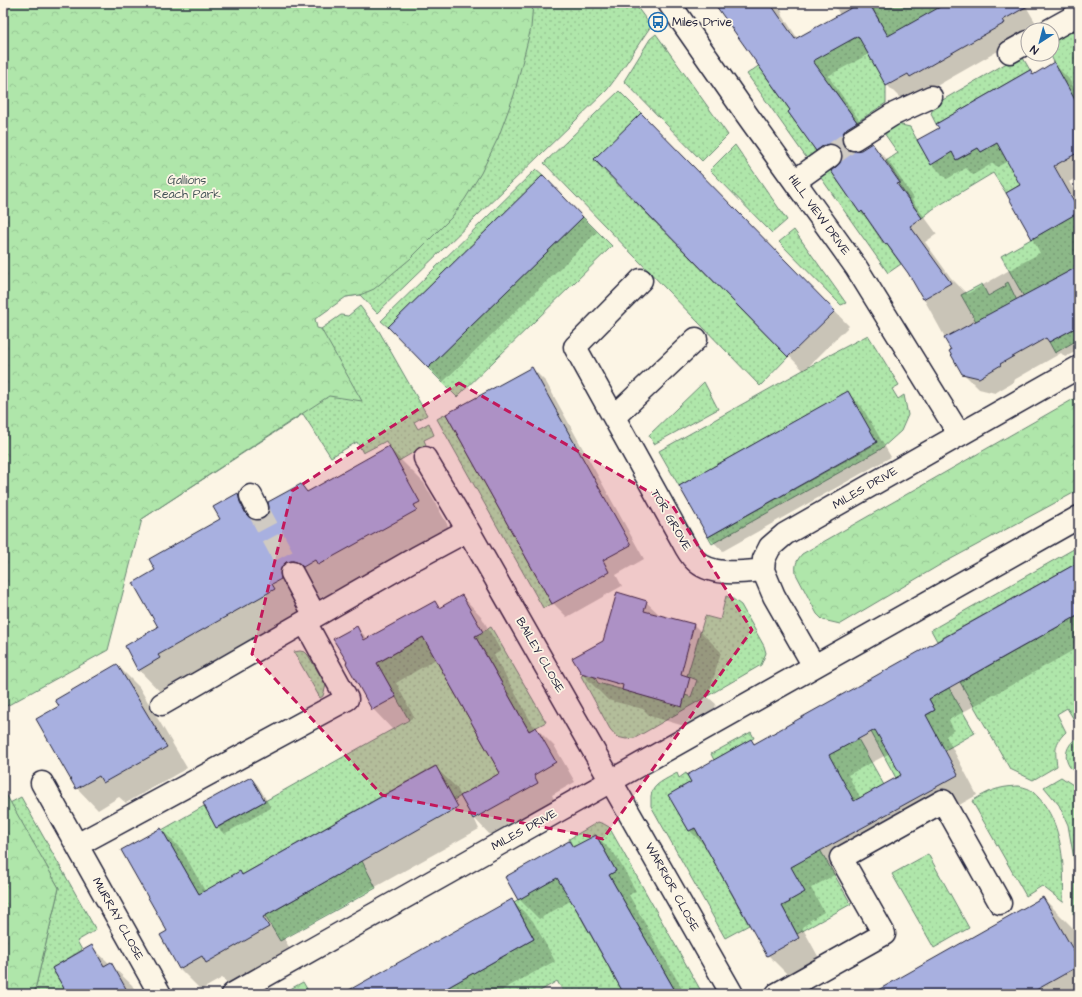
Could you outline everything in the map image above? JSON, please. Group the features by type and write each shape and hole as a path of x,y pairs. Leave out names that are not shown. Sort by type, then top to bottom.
{"street":[{"name":"HILL VIEW DRIVE","path":"669,3 860,273 959,434"},
{"path":"1060,24 1079,14"},
{"path":"854,139 892,115 931,97"},
{"path":"795,181 830,156"},
{"name":"TOR GROVE","path":"641,280 575,347 695,561 709,570 731,572 763,570"},
{"path":"614,417 696,339"},
{"name":"MILES DRIVE","path":"763,570 764,559 770,547 785,534 1079,367"},
{"name":"BAILEY CLOSE","path":"425,458 612,781"},
{"name":"MILES DRIVE","path":"233,994 1079,517"},
{"path":"162,704 416,558 468,530"},
{"path":"763,570 774,596 814,666"},
{"path":"77,845 347,699 310,619 292,574"},
{"name":"WARRIOR CLOSE","path":"612,781 732,994"},
{"name":"MURRAY CLOSE","path":"42,783 160,994"},
{"path":"777,994 884,934 841,858 942,801 1000,903"}],"highlighted area":[{"path":"459,383 672,505 752,630 603,839 382,795 252,654 292,491"}],"green space":[{"name":"Gallions Reach Park","path":"3,3 533,3 531,28 514,95 498,138 481,173 465,199 451,218 410,259 374,289 360,295 346,297 315,319 317,328 321,329 362,401 329,396 142,519 108,650 3,708"},
{"path":"402,3 634,3 651,26 619,75 607,90 377,313 360,295 346,297"},
{"path":"869,3 947,3 886,86 886,103 857,122 829,83 827,84 804,51 839,26 848,42 881,23"},
{"path":"1079,25 1079,121 1051,167 1006,193 993,173 933,209 922,218 899,185 901,183 886,161 898,153 884,133 897,124 910,127 931,164 952,152 957,160 978,148 981,152 1031,124 1054,62 1060,62 1060,36"},
{"path":"656,34 728,135 702,161 624,81 650,39"},
{"path":"1017,57 1020,58 1020,62 1025,62 1030,70 936,124 931,114 934,105"},
{"path":"764,62 765,75 790,110 788,112 818,153 808,160 747,74"},
{"path":"619,91 641,113 594,160 788,357 760,386 544,163"},
{"path":"735,145 787,220 772,233 710,170"},
{"path":"829,168 860,213 862,211 884,244 886,243 901,264 888,273 819,175"},
{"path":"536,169 543,175 388,327 381,321"},
{"path":"1079,212 1079,266 1024,297 1001,256"},
{"path":"583,217 612,246 457,397 428,368"},
{"path":"794,230 846,303 841,305 779,242"},
{"path":"1008,282 1021,309 982,332 961,295 982,284 988,296 1006,286 1005,284"},
{"path":"360,306 379,331 427,415 414,422 418,429 429,423 434,435 424,440 426,445 397,462 386,441 363,453 357,442 331,457 303,414 142,519 3,548 323,333 321,329 341,315 348,316"},
{"path":"1079,326 1079,339 1055,353 1049,342"},
{"path":"868,335 899,385 892,389 898,399 904,395 908,415 901,431 881,449 712,544 708,537 877,443 848,392 679,486 659,451"},
{"path":"704,382 718,409 654,444 649,435"},
{"path":"1079,396 1079,490 938,566 840,624 823,620 817,614 796,574 796,563 802,554"},
{"path":"446,414 552,604 543,608 437,419"},
{"path":"1079,546 1079,562 937,641 931,630"},
{"path":"726,596 741,605 764,646 766,653 761,665 635,738 626,739 617,737 610,729 581,676 591,671 598,683 682,706 685,695 691,697 697,680 687,676 705,616 720,620"},
{"path":"1079,615 1079,728 1067,708 1057,714 1066,732 1057,744 1057,766 1033,780 1010,769 960,682"},
{"path":"491,627 546,722 529,731 475,636"},
{"path":"423,637 500,773 454,800 435,766 242,875 218,927 162,830 204,806 217,828 409,720 376,662 383,660"},
{"path":"294,652 305,652 308,655 326,685 323,696 320,698"},
{"path":"949,688 975,733 896,778 871,732 920,719 935,710 929,699"},
{"path":"751,732 754,738 714,760 711,754"},
{"path":"1079,737 1079,774 1069,766 1066,756 1070,745"},
{"path":"858,739 884,785 807,827 851,904 797,934 782,906 790,902 780,884 799,771"},
{"path":"677,773 679,778 686,773 691,782 669,795 689,831 695,828 749,925 725,938 651,806 651,796 654,788 661,782"},
{"path":"1061,777 1073,785 1079,786 1079,910 1073,914 1075,865 1068,825 1059,805 1044,787"},
{"path":"1017,786 1031,790 1038,797 1053,820 1061,846 1063,861 1063,902 1042,886 1026,896 972,801 993,790"},
{"path":"3,789 59,888 34,994 3,994"},
{"path":"21,797 96,930 77,941 82,950 52,968 67,994 34,994 59,888 10,803"},
{"path":"598,822 609,827 701,991 696,994 677,994 609,875 616,871 596,835 573,848 569,839"},
{"path":"928,854 969,928 934,948 892,874"},
{"path":"362,861 376,888 280,941 265,916"},
{"path":"558,877 624,994 565,994 557,981 535,994 436,994 534,939 514,902"},
{"path":"303,982 310,994 306,991 300,994 281,994"}],"building":[{"path":"714,3 770,3 795,39 860,3 869,3 888,36 947,3 1033,3 1003,20 1005,23 910,77 908,74 886,86 858,36 813,61 857,122 847,128 843,133 843,145 848,150 855,151 861,150 872,143 900,183 897,184 922,218 910,226 951,283 923,299 908,273 862,211 860,213 831,171 841,161 842,155 840,149 836,145 829,144 816,151 788,112 790,110"},
{"path":"1054,62 1079,107 1079,152 1054,166 1079,212 1032,239 1006,193 1020,185 997,143 981,152 978,148 956,160 952,152 931,165 917,140 939,128 936,124 1030,70 1033,75"},
{"path":"641,113 835,311 788,357 594,159"},
{"path":"543,175 583,217 428,368 388,327"},
{"path":"1079,266 1079,326 1049,342 1046,338 1000,364 1001,365 979,378 962,374 949,351 951,350 944,338"},
{"path":"532,367 631,545 603,560 609,572 552,604 446,414"},
{"path":"848,391 877,442 708,537 679,486"},
{"path":"389,446 420,502 414,505 417,510 318,565 315,560 303,567 299,563 293,561 286,562 282,566 280,572 281,579 272,584 275,589 158,655 160,658 138,671 125,646 158,627 133,583 155,570 149,559 220,519 213,507 238,493 240,502 246,514 250,518 256,520 262,519 268,515 268,502 301,484 307,492"},
{"path":"1079,562 1079,615 929,699 935,710 926,715 958,775 791,867 805,892 782,906 799,938 767,956 695,828 689,831 668,795 691,782 687,775 751,739 754,744","holes":["875,730 901,775 854,801 829,755"]},
{"path":"617,592 647,601 644,611 694,624 681,674 690,677 682,707 622,690 623,685 581,673 572,658 603,641"},
{"path":"462,595 483,632 475,636 529,731 536,727 556,762 534,775 538,783 473,819 460,796 500,773 423,637 377,663 396,697 372,710 333,639 357,626 364,640 435,601 439,608"},
{"path":"117,664 167,747 103,783 99,776 76,789 36,719 59,706 55,700"},
{"path":"436,766 458,807 263,917 269,927 206,963 202,956 179,969 160,935 167,931 121,850 161,828 199,894 240,871 242,875"},
{"path":"251,777 265,801 216,828 203,803"},
{"path":"596,835 616,871 609,875 677,994 624,994 581,917 557,878 518,900 505,877 569,841 573,847"},
{"path":"1043,897 1079,960 1079,966 1029,994 871,994"},
{"path":"512,899 534,939 436,994 342,994"},
{"path":"92,945 104,966 111,962 129,994 57,994 65,990 52,968"}],"tunnel":[{"path":"830,156 854,139"},
{"path":"257,508 292,573"}],"place":[{"name":"Miles Drive","path":"658,22"}]}
